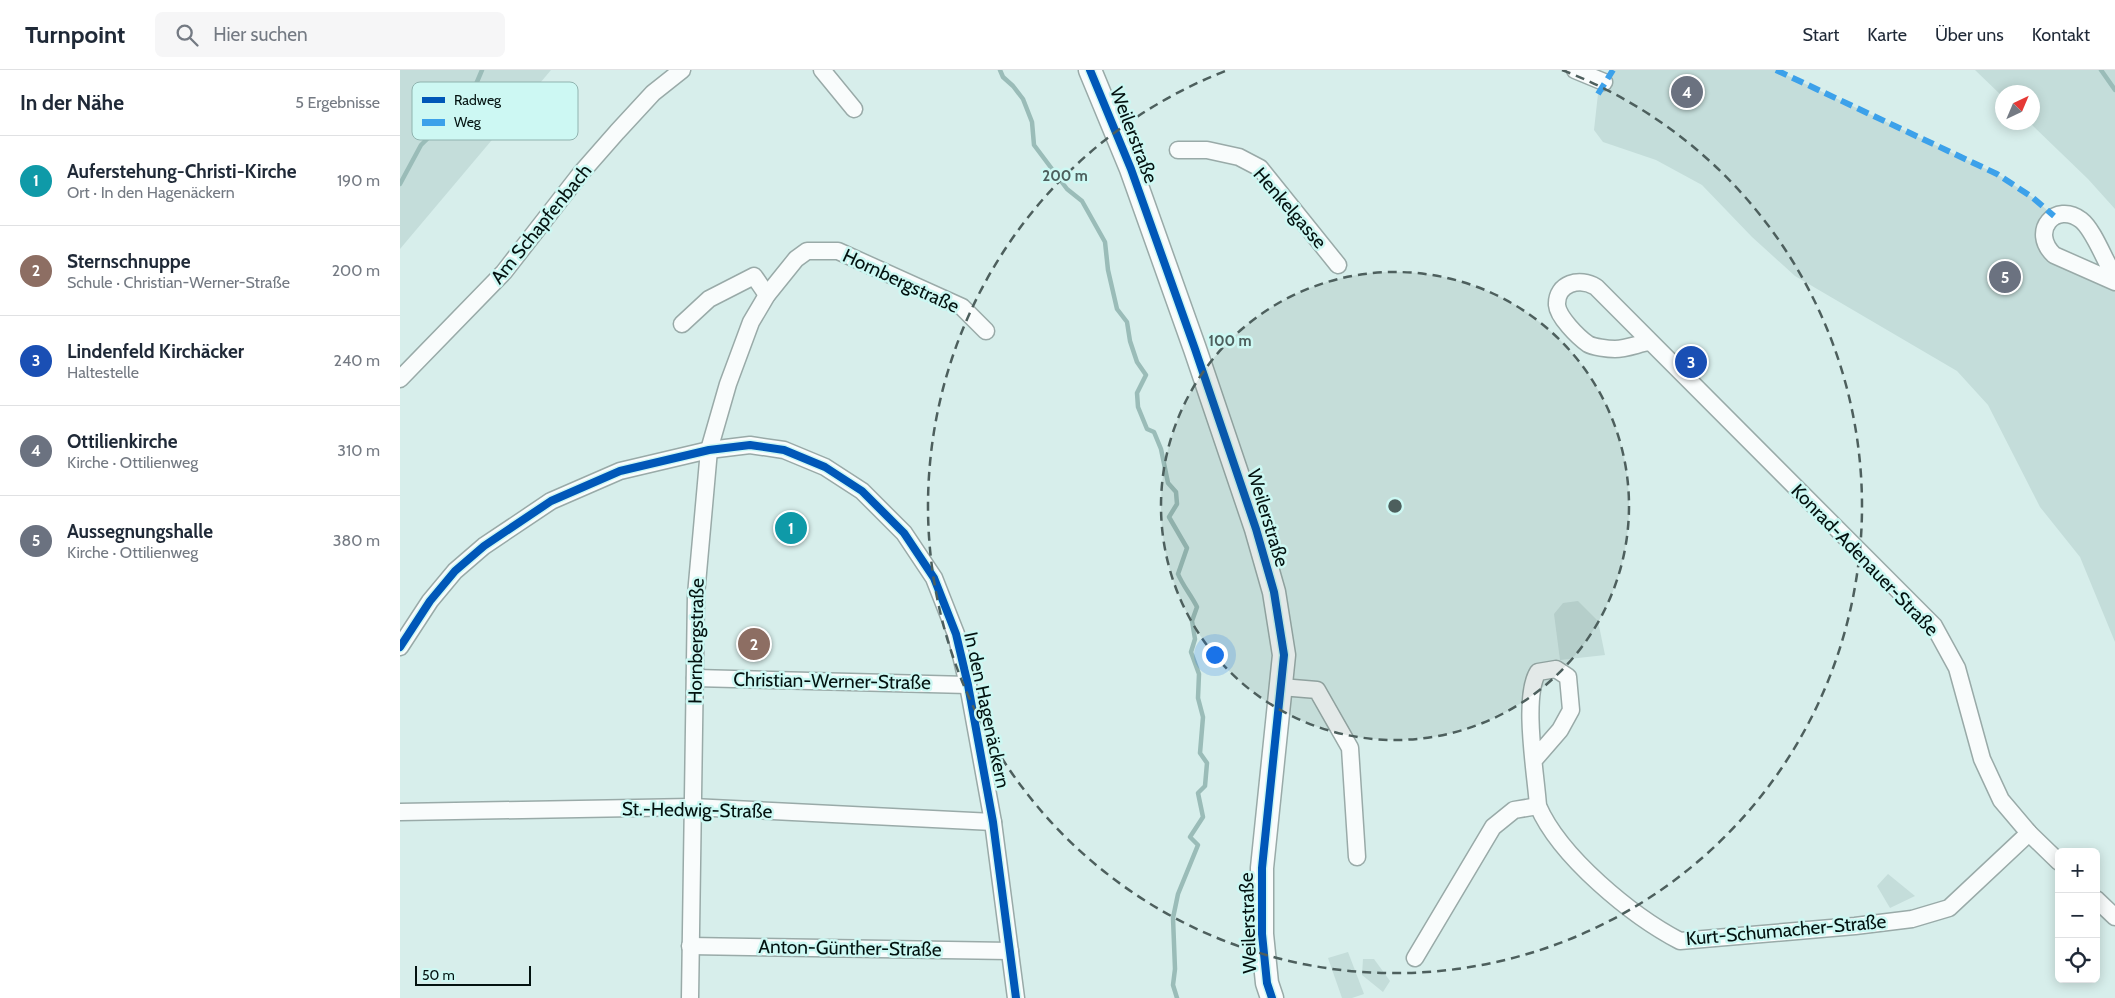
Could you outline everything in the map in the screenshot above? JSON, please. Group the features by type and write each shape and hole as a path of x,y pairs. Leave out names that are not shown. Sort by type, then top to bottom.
{"main road":[{"name":"Weilerstraße","path":"1090,70 1131,168 1195,349 1256,529 1274,592 1284,655 1262,868 1262,934 1267,983 1272,998"}],"street":[{"name":"Am Schapfenbach","path":"400,380 504,272 581,172 617,132 653,93 682,70"},
{"path":"822,70 854,109"},
{"path":"1575,70 1604,82"},
{"name":"Henkelgasse","path":"1178,150 1207,150 1239,157 1260,168 1338,265"},
{"path":"2115,277 2092,234 2081,220 2074,216 2061,214 2054,216 2043,231 2043,240 2047,248 2054,255 2115,282"},
{"name":"Hornbergstraße","path":"690,998 696,595 709,450 732,375 751,322 767,295 796,258 807,251 838,251 962,307 986,331"},
{"path":"682,324 709,299 754,276 767,295"},
{"name":"Konrad-Adenauer-Straße","path":"1649,342 1615,349 1589,345 1559,314 1558,298 1561,291 1567,285 1574,282 1590,283 1934,626 1957,668 1982,759 2002,800 2029,833 2055,858"},
{"name":"In den Hagenäckern","path":"400,647 430,601 455,571 484,546 551,501 620,471 709,450 750,445 784,450 825,467 862,491 904,533 934,578 956,634 968,685 993,822 1016,998"},
{"name":"Kurt-Schumacher-Straße","path":"1534,760 1560,730 1571,710 1568,677 1556,668 1538,672 1532,685 1531,716 1534,760 1538,806 1544,820 1556,836 1618,900 1655,928 1680,941 1855,926 1912,919 1949,908 2029,833"},
{"name":"Christian-Werner-Straße","path":"696,678 968,685"},
{"path":"1281,687 1317,690 1350,748 1357,857"},
{"path":"1415,958 1493,827 1514,810 1538,806"},
{"name":"St.-Hedwig-Straße","path":"400,812 692,807 993,822"},
{"path":"2100,903 2115,917"},
{"name":"Anton-Günther-Straße","path":"690,946 1010,950"}],"shaded area":[{"path":"400,70 551,70 541,82 412,82 412,140 492,140 400,249"},
{"path":"1613,70 1776,70 1997,174 2032,197 2054,216 2043,240 2115,282 2115,642 2080,557 2040,507 1988,405 1957,371 1795,276 1752,237 1702,185 1656,160 1603,142 1594,130 1598,94"},
{"path":"1975,70 2115,70 2115,209 2088,179 2037,130 2040,130 2040,85 1995,85 1995,89"},
{"path":"1578,601 1598,621 1605,655 1560,660 1554,614 1563,603"},
{"path":"1888,874 1915,896 1890,908 1877,886"},
{"path":"1348,952 1364,994 1352,998 1342,998 1328,958"},
{"path":"1363,959 1374,959 1390,981 1383,992 1362,975"}],"waterway":[{"path":"477,82 482,70"},
{"path":"1000,70 1003,77 1023,99 1032,122 1034,145 1067,189 1082,201 1105,242 1108,270 1117,309 1127,322 1130,341 1137,362 1146,375 1137,393 1138,407 1147,429 1154,432 1161,449 1168,483 1176,492 1177,504 1169,517 1187,548 1178,574 1197,607 1192,621 1195,639 1191,652 1199,674 1198,698 1203,717 1200,753 1207,763 1205,786 1198,793 1203,817 1190,837 1198,845 1178,894 1173,918 1175,969 1173,985 1177,998"},
{"path":"2101,70 2115,90"},
{"path":"400,184 421,145 426,140"}],"marked path":[{"path":"1598,94 1613,70"},
{"path":"1776,70 1997,174 2032,197 2054,216"}],"cycle path":[{"path":"1090,70 1131,169 1195,349 1256,529 1274,592 1284,655 1262,868 1262,934 1267,983 1272,998"},
{"path":"400,647 430,601 455,571 484,546 551,501 620,471 709,450 750,445 784,450 825,467 862,491 904,533 934,578 956,634 968,685 993,822 1016,998"}],"place":[{"name":"Ottilienkirche","path":"1687,92"},
{"name":"Aussegnungshalle","path":"2005,277"},
{"name":"Lindenfeld Kirchäcker","path":"1691,362"},
{"name":"Auferstehung-Christi-Kirche","path":"791,528"},
{"name":"Sternschnuppe","path":"754,644"}]}
